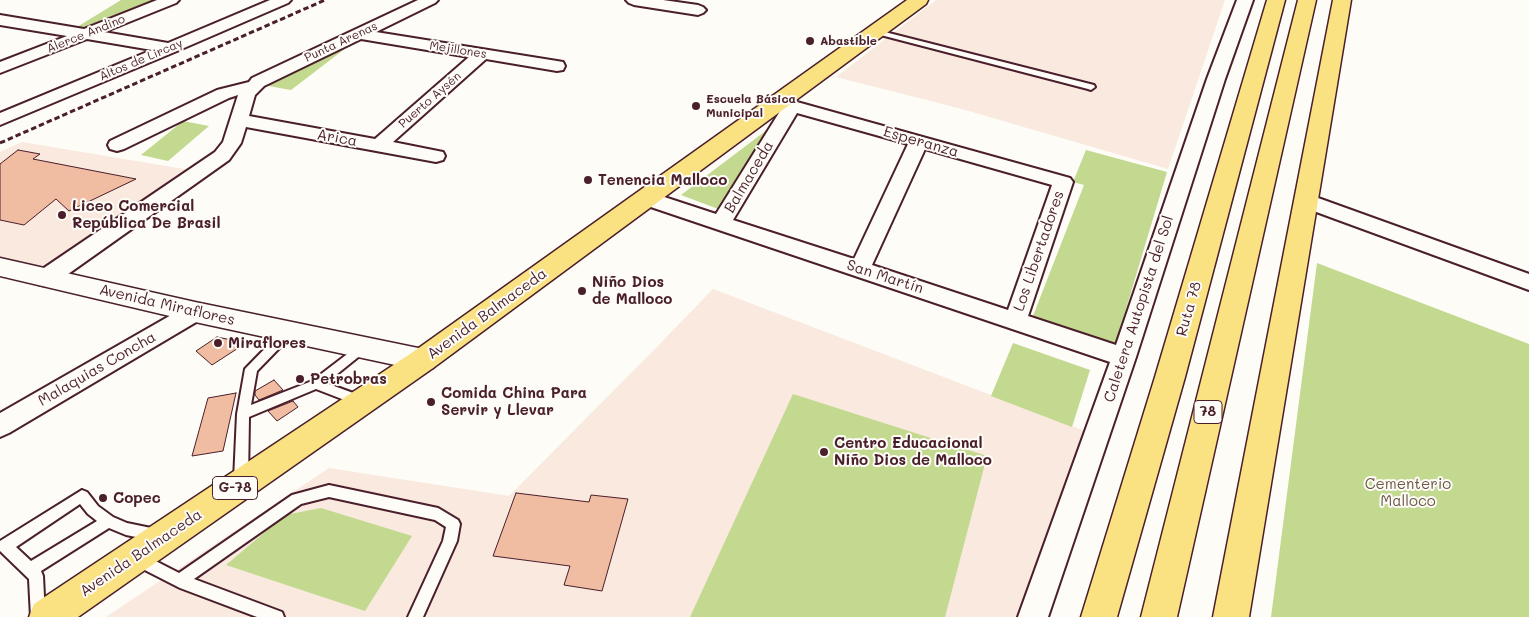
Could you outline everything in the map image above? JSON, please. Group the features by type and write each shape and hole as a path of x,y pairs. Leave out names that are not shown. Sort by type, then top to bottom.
{"main road":[{"name":"Ruta 78","path":"1099,617 1170,378 1276,0"},
{"name":"78","path":"1159,617 1306,0"},
{"path":"1231,617 1342,0"},
{"name":"Avenida Balmaceda","path":"47,617 423,360 646,198 786,103 913,1"},
{"name":"Avenida Miraflores","path":"0,267 195,312 423,360"}],"street":[{"name":"Alerce Andino","path":"0,68 172,0"},
{"name":"Altos de Lircay","path":"0,120 283,0"},
{"name":"Punta Arenas","path":"117,145 223,94 253,86 264,78 430,0"},
{"path":"634,0 698,10"},
{"name":"Caletera Autopista del Sol","path":"1033,617 1124,357 1216,79 1245,0"},
{"path":"0,20 171,48"},
{"name":"Mejillones","path":"359,34 557,66"},
{"name":"Puerto Aysén","path":"378,146 482,54"},
{"path":"46,278 222,156 232,143 247,94 253,86"},
{"name":"Esperanza","path":"786,103 1063,182"},
{"name":"Balmaceda","path":"721,223 786,103"},
{"name":"Arica","path":"239,120 436,156"},
{"path":"860,269 919,141"},
{"name":"Los Libertadores","path":"1016,321 1063,182"},
{"path":"1308,194 1529,268"},
{"path":"1308,194 1529,282"},
{"name":"San Martín","path":"646,198 1124,357"},
{"name":"Malaquias Concha","path":"0,426 195,312"}],"lane":[{"path":"876,31 1091,87"},
{"path":"241,485 243,414 251,369 288,332"},
{"path":"243,414 316,384 363,347"},
{"path":"316,384 362,402"},
{"path":"180,581 297,499 329,491 438,514 453,524 450,541 415,617"},
{"path":"38,617 36,576 5,546 82,496 93,510 108,521 144,534 165,537"},
{"path":"30,570 108,521"},
{"path":"135,557 180,581 277,617"}],"shaded area":[{"path":"936,0 1225,0 1168,169 962,109 836,77"},
{"name":"Liceo Comercial República De Brasil","path":"22,142 190,170 41,270 0,260 0,152"},
{"name":"Centro Educacional Niño Dios de Malloco","path":"713,289 1101,437 1037,617 106,617 329,468 509,496"}],"green space":[{"path":"121,0 156,0 85,28 77,27"},
{"path":"346,48 291,90 263,85"},
{"path":"183,121 209,126 168,161 141,155"},
{"path":"776,123 721,210 681,195"},
{"path":"1086,150 1167,172 1114,349 1031,321 1084,185 1073,182"},
{"name":"Cementerio Malloco","path":"1317,263 1529,344 1529,617 1271,617"},
{"path":"1013,343 1090,370 1072,427 991,396"},
{"path":"793,394 987,456 945,617 690,617"},
{"path":"321,508 412,536 365,611 226,565 285,515"}],"building":[{"path":"18,150 40,154 33,159 136,179 69,211 56,199 24,225 0,220 0,164"},
{"path":"217,337 246,343 212,365 196,351"},
{"path":"274,380 283,390 259,400 255,395 255,391"},
{"path":"236,393 223,451 192,456 208,398"},
{"path":"293,401 298,407 277,421 268,411"},
{"path":"516,493 589,502 591,495 628,499 602,591 564,585 570,566 493,556"}],"railway":[{"path":"0,143 325,0"}],"place":[{"name":"Abastible","path":"810,41"},
{"name":"Escuela Básica Municipal","path":"696,106"},
{"name":"Tenencia Malloco","path":"588,180"},
{"name":"Liceo Comercial República De Brasil","path":"62,215"},
{"name":"Niño Dios de Malloco","path":"582,291"},
{"name":"Miraflores","path":"218,343"},
{"name":"Petrobras","path":"300,379"},
{"name":"Comida China Para Servir y Llevar","path":"431,402"},
{"name":"Centro Educacional Niño Dios de Malloco","path":"824,452"},
{"name":"Copec","path":"103,498"}]}
